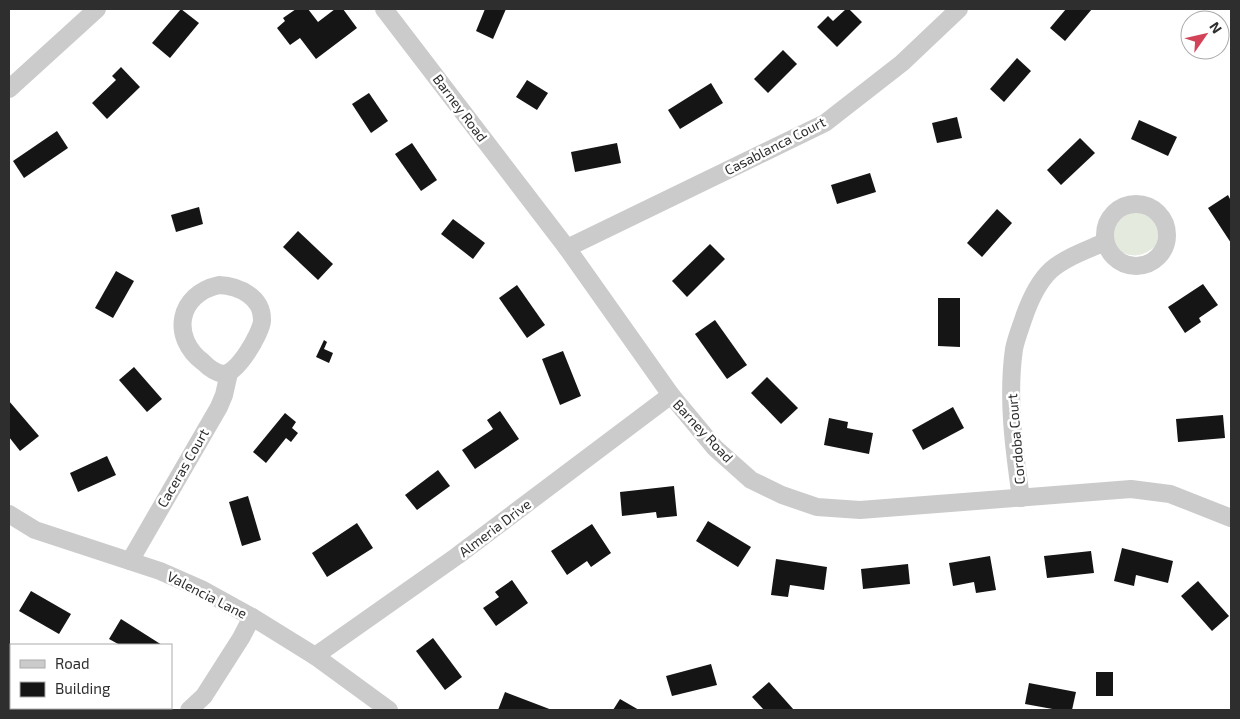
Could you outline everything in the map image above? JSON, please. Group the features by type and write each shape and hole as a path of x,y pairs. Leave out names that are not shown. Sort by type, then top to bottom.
{"street":[{"path":"9,89 97,9"},
{"name":"Barney Road","path":"384,9 567,248 671,395 716,448 751,480 782,495 817,507 860,510 1132,489 1170,494 1231,517"},
{"name":"Casablanca Court","path":"567,248 825,123 902,63 959,9"},
{"name":"Cordoba Court","path":"1021,498 1015,454 1011,399 1014,348 1029,304 1039,286 1052,270 1073,256 1105,242"},
{"name":"Caceras Court","path":"130,561 219,407 229,373 236,368 255,340 262,321 258,305 246,292 238,288 219,286 202,291 189,304 184,312 182,330 184,339 193,355 217,372 229,373"},
{"name":"Almeria Drive","path":"315,656 457,556 671,395"},
{"name":"Valencia Lane","path":"9,514 35,530 160,571 201,589 252,617 315,656 389,710"},
{"path":"189,710 204,696 241,638 252,617"}],"shaded area":[{"path":"1135,211 1153,217 1159,232 1156,246 1140,255 1130,255 1113,249 1109,239 1118,222"}],"building":[{"path":"181,9 199,23 170,58 152,43"},
{"path":"296,9 308,9 318,22 335,9 343,9 357,28 316,59 300,38 290,45 277,28 285,21 283,18"},
{"path":"485,9 506,9 493,39 476,31"},
{"path":"846,9 849,9 862,22 837,47 817,27 828,16 833,21"},
{"path":"1066,9 1092,9 1065,41 1050,28"},
{"path":"783,50 797,64 768,93 754,79"},
{"path":"1017,58 1031,71 1004,102 990,89"},
{"path":"121,67 140,87 107,119 92,103 116,80 112,76"},
{"path":"527,80 548,93 537,110 516,97"},
{"path":"711,83 723,103 680,129 668,110"},
{"path":"369,93 388,121 371,133 352,104"},
{"path":"957,117 962,138 937,143 932,123"},
{"path":"1139,120 1177,137 1168,156 1131,139"},
{"path":"57,131 68,148 24,178 13,161"},
{"path":"1080,138 1095,153 1061,185 1047,170"},
{"path":"412,143 437,180 421,191 395,154"},
{"path":"617,143 621,163 575,172 571,152"},
{"path":"870,173 876,192 837,204 831,185"},
{"path":"1228,195 1231,201 1231,243 1208,208"},
{"path":"199,207 203,224 176,232 171,215"},
{"path":"997,209 1012,223 982,257 967,243"},
{"path":"453,219 485,243 473,259 441,234"},
{"path":"298,231 333,264 318,280 283,247"},
{"path":"710,244 725,259 687,297 672,281"},
{"path":"116,271 134,281 113,318 95,308"},
{"path":"1203,284 1218,305 1199,318 1201,322 1185,333 1168,307"},
{"path":"517,285 545,325 527,338 499,298"},
{"path":"938,298 960,298 960,347 938,346"},
{"path":"715,320 747,365 727,379 695,334"},
{"path":"324,340 327,342 324,349 333,353 329,363 316,357"},
{"path":"563,351 581,396 560,405 542,359"},
{"path":"134,367 162,399 147,412 119,380"},
{"path":"767,377 798,408 781,424 751,393"},
{"path":"9,401 39,436 20,451 9,437"},
{"path":"953,407 964,428 923,450 912,430"},
{"path":"500,411 519,439 475,469 462,450 493,429 487,420"},
{"path":"285,413 296,422 292,428 298,433 291,442 286,438 266,463 253,452"},
{"path":"1223,415 1225,438 1178,442 1176,419"},
{"path":"829,418 848,422 847,428 873,433 869,454 824,445"},
{"path":"107,456 116,475 78,492 70,473"},
{"path":"438,470 450,486 417,510 405,495"},
{"path":"674,486 677,516 657,518 656,512 622,516 620,492"},
{"path":"248,496 261,540 242,546 229,502"},
{"path":"708,521 751,547 738,567 696,541"},
{"path":"357,523 373,548 327,577 312,553"},
{"path":"592,524 611,553 591,567 587,561 567,575 551,551"},
{"path":"1122,548 1173,561 1168,583 1136,575 1134,586 1114,581"},
{"path":"1091,551 1094,573 1047,578 1044,556"},
{"path":"990,556 996,590 976,593 974,582 953,586 949,563"},
{"path":"776,559 827,567 824,590 790,585 788,597 771,595"},
{"path":"908,564 910,584 863,589 861,569"},
{"path":"512,580 528,603 496,626 483,608 499,597 495,592"},
{"path":"1198,581 1229,616 1212,631 1181,596"},
{"path":"31,591 71,614 59,634 19,611"},
{"path":"121,619 160,644 118,644 109,639"},
{"path":"433,638 462,677 445,690 416,651"},
{"path":"711,664 717,685 672,696 666,676"},
{"path":"1096,672 1113,672 1113,696 1096,696"},
{"path":"769,682 794,710 764,710 752,697"},
{"path":"1029,683 1076,692 1072,710 1058,710 1025,704"},
{"path":"505,692 552,710 498,710"},
{"path":"620,699 639,710 613,710"}]}
